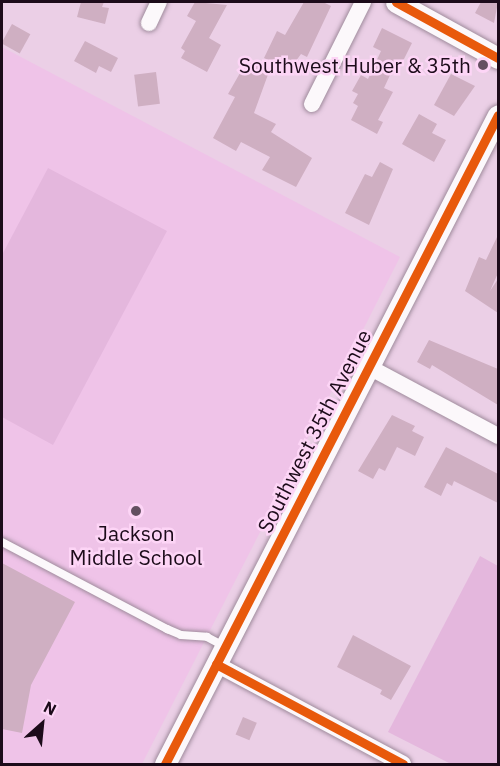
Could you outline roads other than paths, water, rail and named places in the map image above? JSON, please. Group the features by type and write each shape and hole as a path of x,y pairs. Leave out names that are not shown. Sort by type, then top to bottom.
{"street":[{"path":"149,22 159,2"},
{"path":"312,104 363,2"},
{"path":"396,2 498,58"},
{"name":"Southwest 35th Avenue","path":"165,765 367,366 498,115"},
{"path":"367,366 498,435"},
{"path":"220,655 403,765"}],"lane":[{"path":"2,542 167,629 181,635 207,637 220,655"}],"place":[{"name":"Southwest Huber & 35th","path":"483,65"},
{"name":"Jackson Middle School","path":"136,511"}]}
